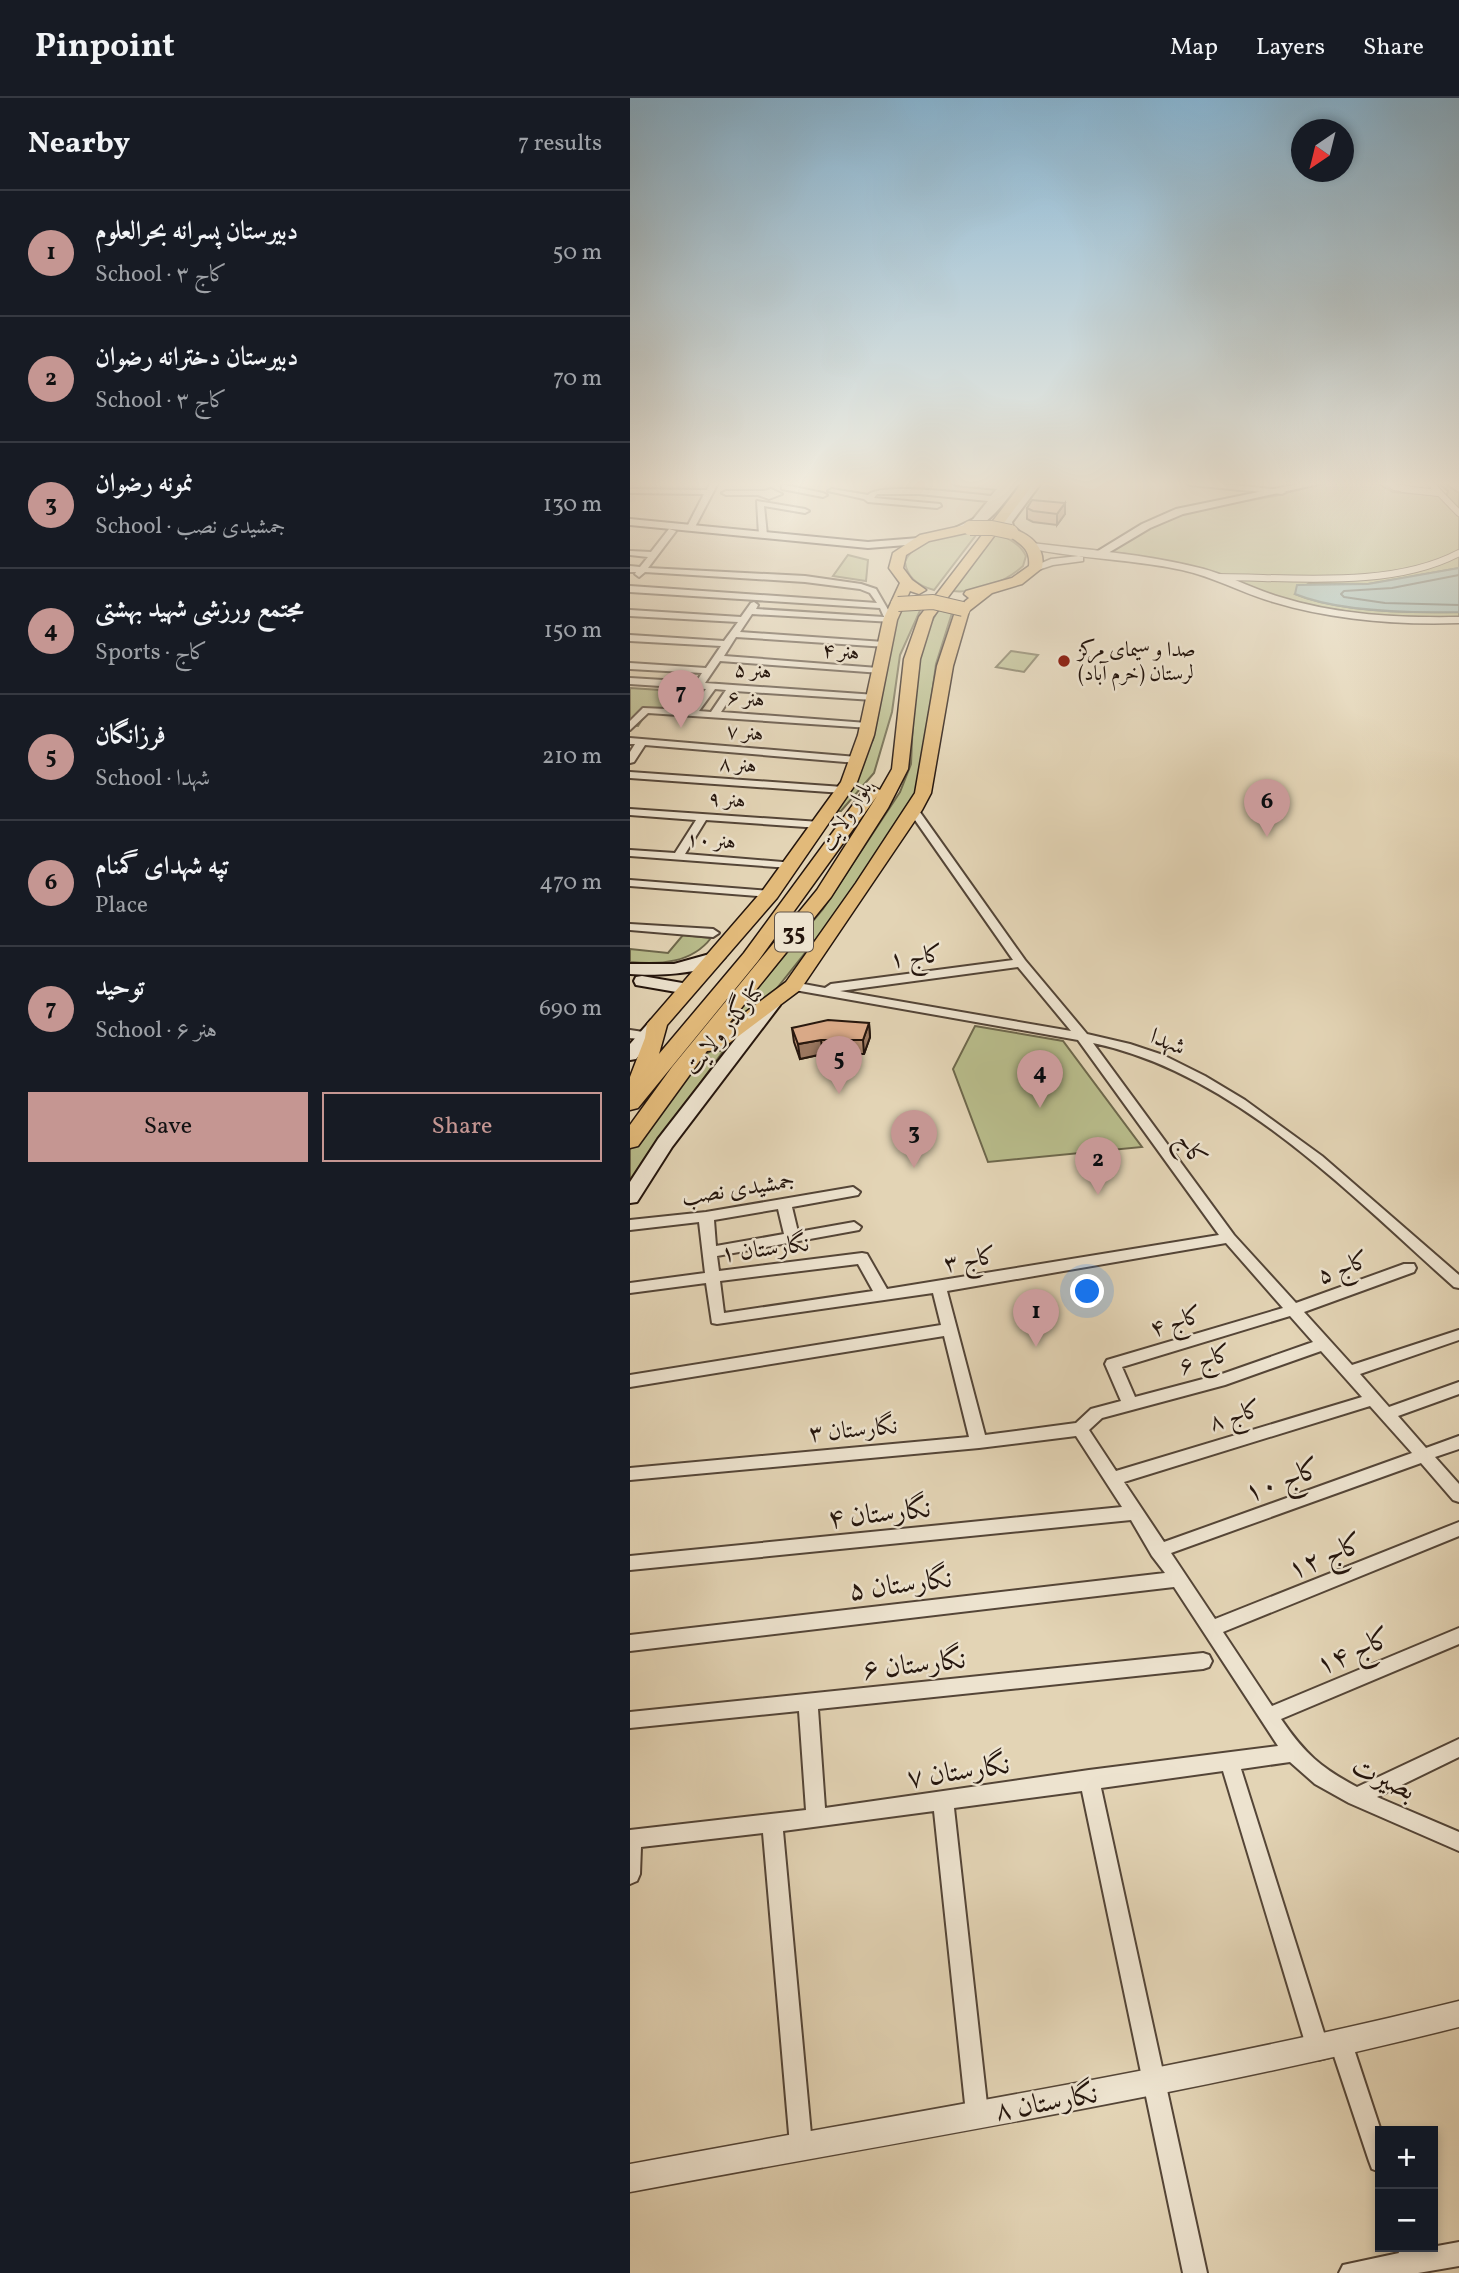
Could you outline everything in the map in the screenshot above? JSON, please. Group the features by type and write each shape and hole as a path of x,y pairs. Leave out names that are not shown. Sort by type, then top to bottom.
{"main road":[{"path":"912,584 964,602"},
{"name":"بلوار ولایت","path":"632,1101 759,947 878,782 886,762 906,648 920,615 943,584"},
{"name":"بلوار ولایت","path":"630,1140 824,893 879,808 902,761 912,659 926,617 951,584"},
{"path":"890,610 933,602 964,602 1007,584"},
{"name":"کنارگذر ولایت","path":"630,1055 644,1032 688,989 770,894 849,782 867,726 890,610 914,587"},
{"name":"کنارگذر ولایت","path":"630,1197 665,1143 771,1005 793,986 864,885 923,793 945,666 964,602"},
{"path":"816,831 824,829 878,782"},
{"path":"638,975 686,967 717,957"},
{"path":"638,975 688,989"},
{"path":"690,1061 771,1005"},
{"path":"632,1101 655,1038 644,1032"}],"street":[{"path":"698,686 769,584"},
{"path":"845,584 873,592 890,610"},
{"path":"1218,584 1272,604 1320,615 1403,625 1459,626"},
{"path":"1237,584 1278,600 1322,610 1400,620 1459,620"},
{"path":"630,587 819,600 890,610"},
{"path":"811,614 819,600"},
{"path":"750,611 811,614 890,610"},
{"path":"630,613 708,630 727,644"},
{"path":"630,638 708,630 744,620"},
{"path":"734,634 884,645"},
{"name":"هنر ۴","path":"717,659 878,671"},
{"path":"630,666 709,671"},
{"name":"هنر ۵","path":"630,681 873,697"},
{"path":"693,713 712,687"},
{"path":"714,715 732,688"},
{"name":"هنر ۶","path":"630,727 646,710 867,726"},
{"name":"هنر ۷","path":"630,741 857,760"},
{"path":"630,760 642,742"},
{"name":"هنر ۸","path":"630,775 843,790"},
{"name":"کاج","path":"913,810 1021,963 1083,1038 1229,1238 1459,1495"},
{"name":"هنر ۹","path":"630,812 703,817 816,831"},
{"path":"678,857 703,817"},
{"name":"هنر ۱۰","path":"630,853 790,865"},
{"path":"630,883 770,894"},
{"path":"630,927 713,933"},
{"name":"کاج ۱","path":"816,990 1021,963"},
{"name":"شهدا","path":"793,986 1083,1038 1156,1057 1214,1087 1301,1147 1370,1202 1459,1283"},
{"name":"جمشیدی نصب","path":"630,1225 706,1217 853,1192"},
{"path":"784,1204 792,1237"},
{"path":"706,1217 712,1278"},
{"path":"709,1252 854,1227"},
{"name":"کاج ۳","path":"712,1278 717,1319 940,1287 1229,1238"},
{"name":"نگارستان ۱","path":"630,1288 862,1258 883,1296"},
{"name":"کاج ۵","path":"1294,1310 1409,1268"},
{"path":"940,1287 979,1442"},
{"name":"کاج ۴","path":"1130,1403 1113,1364 1294,1310"},
{"path":"630,1381 951,1329"},
{"path":"1350,1372 1458,1335"},
{"name":"کاج ۶","path":"1080,1429 1097,1413 1226,1379 1324,1344"},
{"path":"1386,1414 1459,1388"},
{"name":"کاج ۸","path":"1111,1479 1373,1399"},
{"name":"نگارستان ۳","path":"630,1474 979,1442 1080,1429"},
{"name":"بصیرت","path":"1080,1429 1293,1753 1322,1779 1356,1797 1459,1842"},
{"name":"کاج ۱۰","path":"1158,1551 1459,1442"},
{"name":"نگارستان ۴","path":"630,1563 1133,1513"},
{"name":"کاج ۱۲","path":"1210,1629 1459,1529"},
{"name":"نگارستان ۵","path":"630,1643 1177,1579"},
{"name":"کاج ۱۴","path":"1268,1716 1459,1636"},
{"name":"نگارستان ۶","path":"630,1720 1203,1661"},
{"path":"808,1702 816,1818"},
{"path":"1356,1797 1459,1748"},
{"name":"نگارستان ۷","path":"631,1839 816,1818 1293,1753"},
{"path":"1229,1761 1329,2046 1375,2150"},
{"path":"1089,1779 1195,2273"},
{"path":"943,1801 977,2113"},
{"path":"772,1823 801,2145"},
{"path":"630,1874 631,1839"},
{"name":"نگارستان ۸","path":"630,2178 1153,2083 1329,2046 1459,2014"},
{"path":"1351,2273 1411,2254 1459,2254"}],"green space":[{"path":"920,584 938,584 934,590"},
{"path":"957,584 993,584 971,591 952,591"},
{"path":"1241,584 1307,584 1295,594 1353,608 1459,612 1459,619 1378,616 1279,599"},
{"path":"923,604 900,655 892,712 874,773 841,811 834,811 865,750 873,740 897,617 903,609"},
{"path":"938,610 952,613 936,664 919,790 836,914 762,1007 727,1025 823,909 900,792 911,764 915,674 923,638"},
{"path":"1011,651 1038,655 1024,672 996,667"},
{"path":"630,688 706,693 693,712 649,709 638,726 630,725"},
{"path":"683,935 711,938 695,953 675,960 630,962 630,949 668,953"},
{"path":"741,1026 630,1182 630,1149 635,1141 692,1066"},
{"path":"975,1026 1063,1041 1142,1147 988,1162 953,1069"}],"water":[{"path":"1459,584 1459,612 1398,611 1332,605 1295,594 1297,585"}],"building":[{"path":"828,1020 869,1023 863,1040 821,1040 798,1044 792,1028"}],"place":[{"name":"صدا و سیمای مرکز لرستان (خرم آباد)","path":"1064,661"},
{"name":"توحید","path":"681,728"},
{"name":"تپه شهدای گمنام","path":"1267,837"},
{"name":"فرزانگان","path":"839,1094"},
{"name":"مجتمع ورزشی شهید بهشتی","path":"1040,1108"},
{"name":"نمونه رضوان","path":"914,1168"},
{"name":"دبیرستان دخترانه رضوان","path":"1098,1195"},
{"name":"دبیرستان پسرانه بحرالعلوم","path":"1036,1347"}]}
